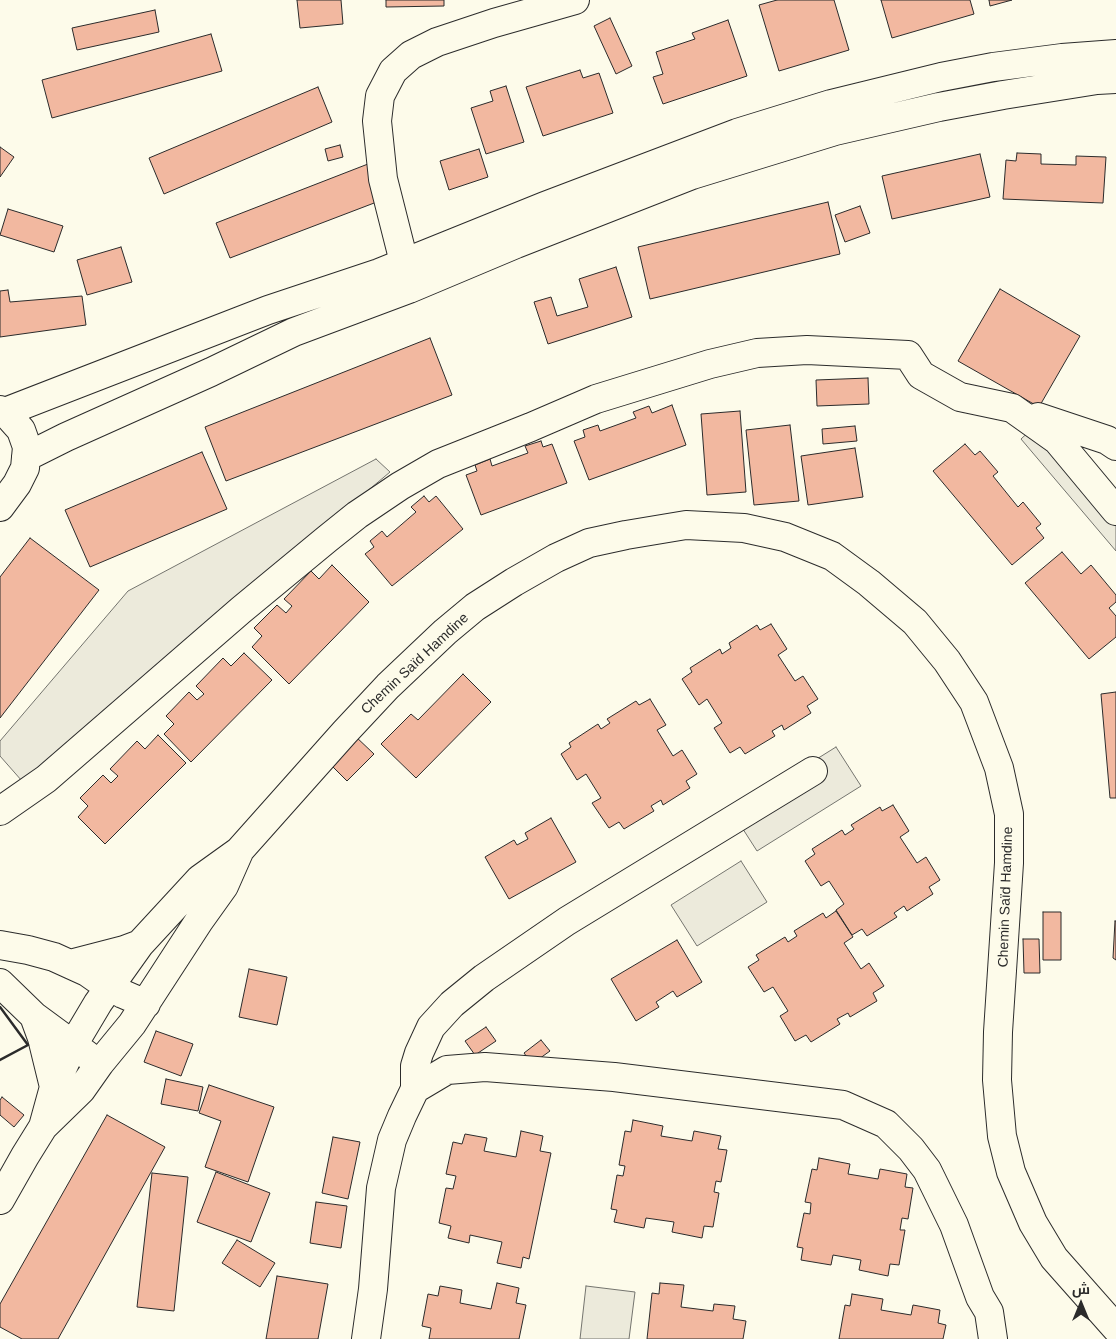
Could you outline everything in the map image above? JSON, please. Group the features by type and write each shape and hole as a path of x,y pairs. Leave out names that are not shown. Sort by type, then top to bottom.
{"main road":[{"path":"404,262 383,179 377,121 380,96 393,71 411,55 437,42 494,23 576,0"},
{"path":"0,507 25,468 27,447 21,430 2,411 268,310 379,272 563,199 738,133 831,104 941,77 993,67 1062,58 1116,54"},
{"path":"26,457 66,436 211,372 294,332 409,289 516,244 692,175 835,131 1003,95 1097,80 1116,79"},
{"path":"0,811 46,779 241,610 357,514 438,464 531,428 596,399 710,364 757,353 807,350 908,355 921,375 960,397 1012,408 1107,440 1116,446"},
{"path":"1012,408 1057,440 1116,511"},
{"name":"Chemin Saïd Hamdine","path":"239,851 375,699 445,632 483,602 556,558 589,543 686,525 744,528 785,537 832,556 870,583 915,622 947,661 974,702 999,768 1009,814 1009,863 998,1032 997,1080 1002,1136 1011,1172 1033,1223 1054,1258 1116,1328"},
{"path":"366,1339 373,1289 381,1188 392,1140 415,1089 415,1066 419,1053 431,1027 452,1004 484,978 567,921 813,771"},
{"path":"43,1127 54,1086 72,1045 109,987 140,944 200,879 239,851"},
{"path":"0,1200 43,1127 81,1090 100,1063 126,1033 146,1004 199,921 224,886 239,851"},
{"path":"70,964 140,944"},
{"path":"0,945 54,957 87,972 109,987 146,1004"},
{"path":"0,983 34,1016 72,1045 100,1063"},
{"path":"34,1016 42,1038 54,1086"},
{"path":"415,1089 447,1070 485,1067 614,1078 843,1105 886,1124 911,1150 926,1170 954,1225 980,1297 988,1312 994,1339"}],"shaded area":[{"path":"1035,426 1116,522 1116,551 1021,439"},
{"path":"376,459 390,472 22,781 0,756 0,741 128,591"},
{"path":"836,747 861,786 757,851 732,812"},
{"path":"741,861 767,902 697,946 671,905"},
{"path":"586,1286 635,1292 629,1339 580,1339"}],"building":[{"path":"297,0 341,0 343,24 300,28"},
{"path":"386,0 444,0 444,6 386,7"},
{"path":"777,0 834,0 849,50 779,71 759,5"},
{"path":"881,0 970,0 974,14 892,38"},
{"path":"989,0 1012,0 990,6"},
{"path":"155,10 159,32 77,50 72,28"},
{"path":"610,18 632,66 616,74 594,26"},
{"path":"728,20 747,76 663,104 653,77 663,74 656,52 695,39 692,33"},
{"path":"211,34 222,71 52,118 42,80"},
{"path":"580,70 583,78 599,73 613,113 543,136 526,87"},
{"path":"506,86 524,142 486,154 471,108 493,101 490,91"},
{"path":"318,87 332,122 164,194 149,158"},
{"path":"340,145 343,157 328,161 325,149"},
{"path":"0,147 14,157 0,177"},
{"path":"479,149 488,177 449,190 440,161"},
{"path":"1017,153 1041,154 1041,164 1076,165 1076,156 1106,157 1103,203 1003,199 1006,160 1016,161"},
{"path":"980,154 990,197 892,219 882,176"},
{"path":"368,164 382,200 230,258 216,223"},
{"path":"828,202 840,254 650,299 638,247"},
{"path":"860,206 870,233 845,242 835,215"},
{"path":"8,209 63,226 54,252 0,235"},
{"path":"121,247 132,282 87,295 77,260"},
{"path":"616,267 632,317 548,344 534,302 551,297 557,316 588,307 579,279"},
{"path":"1000,289 1080,336 1039,407 958,361"},
{"path":"8,290 10,302 82,296 86,325 0,337 0,291"},
{"path":"430,338 452,395 226,481 205,427"},
{"path":"868,378 869,404 817,406 816,380"},
{"path":"672,405 686,445 589,480 574,441 585,437 583,430 598,425 600,431 636,418 633,412 649,406 652,413"},
{"path":"740,411 746,492 707,495 701,414"},
{"path":"790,425 799,501 754,505 746,430"},
{"path":"855,426 857,441 823,444 822,429"},
{"path":"541,441 543,447 552,444 567,483 481,515 466,475 477,471 475,465 490,459 492,466 528,453 525,446"},
{"path":"965,444 975,455 980,451 998,472 993,476 1018,507 1023,502 1041,524 1036,528 1044,538 1012,565 933,471"},
{"path":"855,448 863,497 808,505 801,456"},
{"path":"202,452 227,509 90,567 65,510"},
{"path":"424,496 429,502 436,496 463,529 392,586 365,554 374,547 370,541 382,531 387,537 416,512 411,507"},
{"path":"30,538 99,590 0,718 0,577"},
{"path":"1062,552 1081,574 1091,565 1116,595 1116,602 1109,608 1116,616 1116,637 1089,659 1025,583"},
{"path":"332,565 369,602 289,684 252,647 262,636 254,628 277,605 286,613 292,606 284,599 311,571 319,579"},
{"path":"771,624 787,649 778,655 795,681 803,676 818,699 807,706 811,713 784,730 782,725 772,731 775,736 745,754 740,747 730,753 714,728 722,723 707,699 699,705 682,679 692,672 690,668 720,649 722,654 731,648 729,643 757,625 760,630"},
{"path":"244,653 272,680 191,762 164,734 174,724 166,716 189,692 197,700 204,694 196,686 223,658 231,666"},
{"path":"463,674 491,702 416,778 381,744 411,714 418,720"},
{"path":"1116,692 1116,798 1110,798 1101,694"},
{"path":"650,699 666,725 657,730 673,756 682,750 697,774 686,781 690,788 663,805 661,800 651,806 654,811 624,829 619,822 609,828 592,803 601,798 586,774 577,780 561,754 571,747 569,743 598,724 601,729 610,723 607,719 636,701 639,705"},
{"path":"158,735 186,763 105,844 78,817 88,806 80,798 103,775 111,783 118,776 110,769 137,741 145,749"},
{"path":"354,735 374,754 347,781 328,762"},
{"path":"893,805 909,831 900,837 917,863 926,857 940,880 929,887 933,894 907,911 904,906 894,913 897,917 867,936 862,929 852,935 836,910 844,904 829,881 821,886 805,861 815,854 812,849 842,830 845,835 854,829 851,825 880,807 882,811"},
{"path":"551,818 576,862 509,899 485,857 514,840 517,845 528,839 525,833"},
{"path":"836,911 853,937 844,943 861,969 869,963 884,986 873,993 877,1001 850,1017 848,1013 837,1019 840,1024 811,1042 806,1035 795,1041 780,1016 788,1011 773,987 764,992 748,967 759,960 756,955 785,937 788,942 797,936 794,931 823,913 826,918"},
{"path":"1043,912 1061,912 1061,960 1043,960"},
{"path":"1116,921 1116,960 1113,958"},
{"path":"1023,939 1039,939 1040,973 1024,973"},
{"path":"677,940 702,982 677,997 673,991 656,1002 659,1007 636,1021 611,979"},
{"path":"249,969 287,977 277,1025 239,1017"},
{"path":"486,1027 496,1041 475,1055 465,1041"},
{"path":"156,1031 193,1044 181,1076 144,1062"},
{"path":"541,1040 550,1051 532,1064 524,1053"},
{"path":"166,1079 203,1087 198,1111 161,1104"},
{"path":"209,1085 274,1107 248,1182 205,1167 221,1121 199,1113"},
{"path":"2,1097 24,1115 14,1127 0,1115 0,1100"},
{"path":"107,1115 165,1147 58,1339 22,1339 0,1327 0,1304"},
{"path":"633,1120 663,1126 661,1136 692,1141 694,1131 721,1136 718,1149 727,1150 721,1182 716,1181 714,1192 719,1193 713,1227 704,1226 702,1238 672,1232 674,1222 646,1218 644,1228 614,1222 617,1210 611,1209 617,1175 623,1176 625,1166 619,1165 625,1131 631,1132"},
{"path":"521,1131 543,1136 540,1151 551,1153 529,1259 523,1257 521,1268 497,1263 502,1242 470,1235 469,1243 448,1238 451,1226 439,1223 446,1188 453,1189 456,1176 446,1174 453,1142 462,1144 465,1134 487,1138 484,1151 516,1157"},
{"path":"333,1137 360,1142 348,1199 322,1193"},
{"path":"819,1158 850,1164 848,1174 878,1179 880,1169 907,1174 905,1187 913,1188 908,1219 902,1218 900,1230 905,1230 899,1265 890,1264 888,1276 859,1270 861,1260 833,1255 831,1265 801,1260 803,1248 797,1247 804,1213 810,1214 811,1203 805,1202 812,1169 817,1170"},
{"path":"216,1172 270,1193 251,1242 197,1222"},
{"path":"152,1173 188,1177 174,1311 137,1307"},
{"path":"316,1202 347,1206 341,1248 310,1243"},
{"path":"237,1240 275,1263 260,1287 222,1263"},
{"path":"277,1276 328,1284 318,1339 266,1339"},
{"path":"497,1283 519,1288 516,1303 526,1305 519,1339 429,1339 431,1328 422,1326 428,1294 438,1296 440,1286 462,1290 460,1303 491,1309"},
{"path":"660,1283 684,1285 681,1307 713,1311 714,1304 735,1306 733,1319 746,1321 743,1339 647,1339 652,1293 659,1294"},
{"path":"852,1294 883,1299 881,1310 911,1315 913,1305 940,1310 938,1323 946,1325 943,1339 839,1339 845,1305 850,1306"}],"wall":[{"path":"0,1007 28,1045 0,1060"}]}
